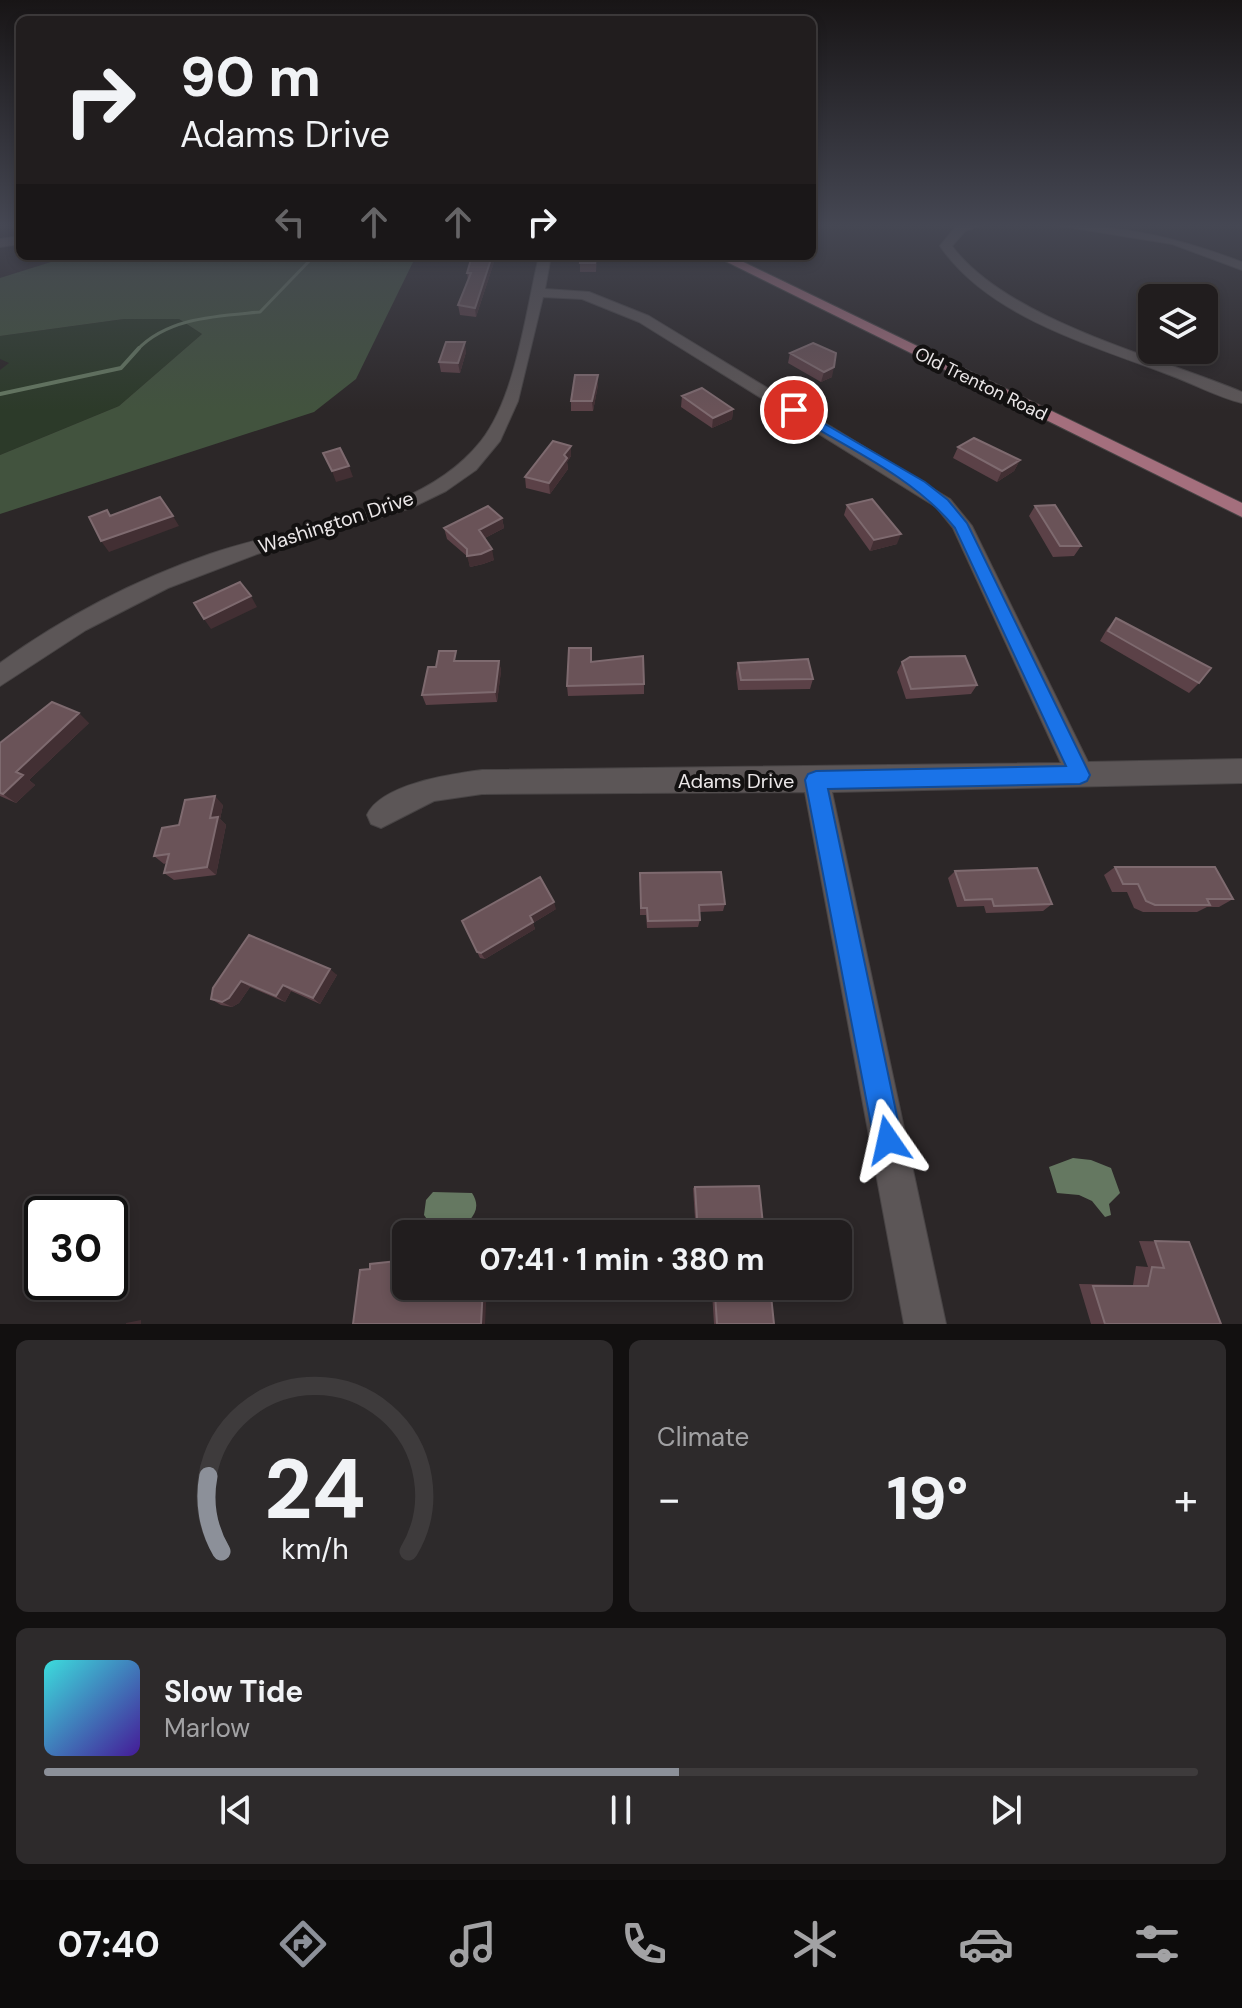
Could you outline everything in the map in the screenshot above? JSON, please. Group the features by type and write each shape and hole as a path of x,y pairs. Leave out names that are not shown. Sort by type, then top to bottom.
{"main road":[{"name":"Old Trenton Road","path":"784,287 1242,511"}],"street":[{"name":"Washington Drive","path":"0,676 106,606 164,580 221,558 401,504 454,478 489,445 506,415 538,287"},
{"path":"984,287 997,297 1242,398"},
{"path":"537,293 584,295 644,319 943,503 962,526 1080,775"},
{"name":"Adams Drive","path":"381,815 430,789 482,782 816,780 1242,771"},
{"path":"816,780 925,1324"}],"shaded area":[{"path":"0,287 401,287 356,379 314,412 0,514 0,455 119,406 202,334 179,319 124,319 0,336"},
{"path":"124,319 179,319 202,334 119,406 0,455 0,370 9,363 0,359 0,336"},
{"path":"1073,1158 1091,1160 1111,1168 1120,1193 1109,1204 1111,1215 1105,1217 1092,1201 1079,1195 1057,1193 1049,1167"},
{"path":"433,1192 472,1193 476,1208 470,1220 428,1220 424,1215 426,1200"}],"building":[{"path":"465,287 482,287 475,308 458,305"},
{"path":"446,342 465,342 458,363 439,362"},
{"path":"813,343 836,353 834,367 824,372 790,353"},
{"path":"575,375 598,375 592,401 571,401"},
{"path":"702,388 733,409 713,418 682,396"},
{"path":"974,438 1020,460 1002,471 958,447"},
{"path":"553,441 571,446 564,455 567,458 549,483 525,477"},
{"path":"340,448 349,466 332,471 323,453"},
{"path":"160,497 173,516 101,541 89,517 107,510 110,516"},
{"path":"872,499 901,534 874,540 847,505"},
{"path":"1055,505 1081,546 1060,546 1035,506"},
{"path":"488,506 502,518 479,530 492,549 467,556 467,549 444,528"},
{"path":"240,582 251,596 204,619 194,603"},
{"path":"1116,618 1211,668 1199,683 1108,631"},
{"path":"569,648 591,648 591,662 643,656 644,684 567,686"},
{"path":"439,651 456,651 454,661 499,661 495,692 422,695 428,667 436,667"},
{"path":"965,656 977,685 911,689 902,662 910,657"},
{"path":"808,659 813,679 741,680 738,663"},
{"path":"52,702 79,713 16,772 23,775 3,794 0,793 0,743"},
{"path":"215,796 210,818 218,817 207,867 164,873 169,854 154,856 162,828 179,825 185,800"},
{"path":"1115,867 1215,867 1233,899 1207,899 1210,905 1155,905 1146,901 1138,884 1123,884"},
{"path":"1037,868 1052,904 994,906 992,899 965,900 955,871"},
{"path":"721,872 725,904 699,905 700,920 648,921 647,908 641,908 640,873"},
{"path":"540,877 554,902 530,916 533,922 481,953 477,952 462,921"},
{"path":"249,935 330,969 313,998 283,985 276,996 241,981 229,998 222,1002 211,999 213,988"},
{"path":"759,1186 763,1220 697,1220 695,1187"},
{"path":"1155,1241 1189,1242 1221,1324 1105,1324 1093,1286 1148,1286 1152,1267 1164,1268"},
{"path":"392,1262 392,1300 482,1300 481,1324 353,1324 360,1270 370,1269 370,1264"},
{"path":"715,1300 771,1300 774,1324 717,1324"}],"waterway":[{"path":"138,349 163,331 194,320 260,312 284,287"},
{"path":"0,394 121,368 138,349"}],"route":[{"path":"794,410 920,486 943,503 962,526 1080,775 816,780 888,1140"}]}
